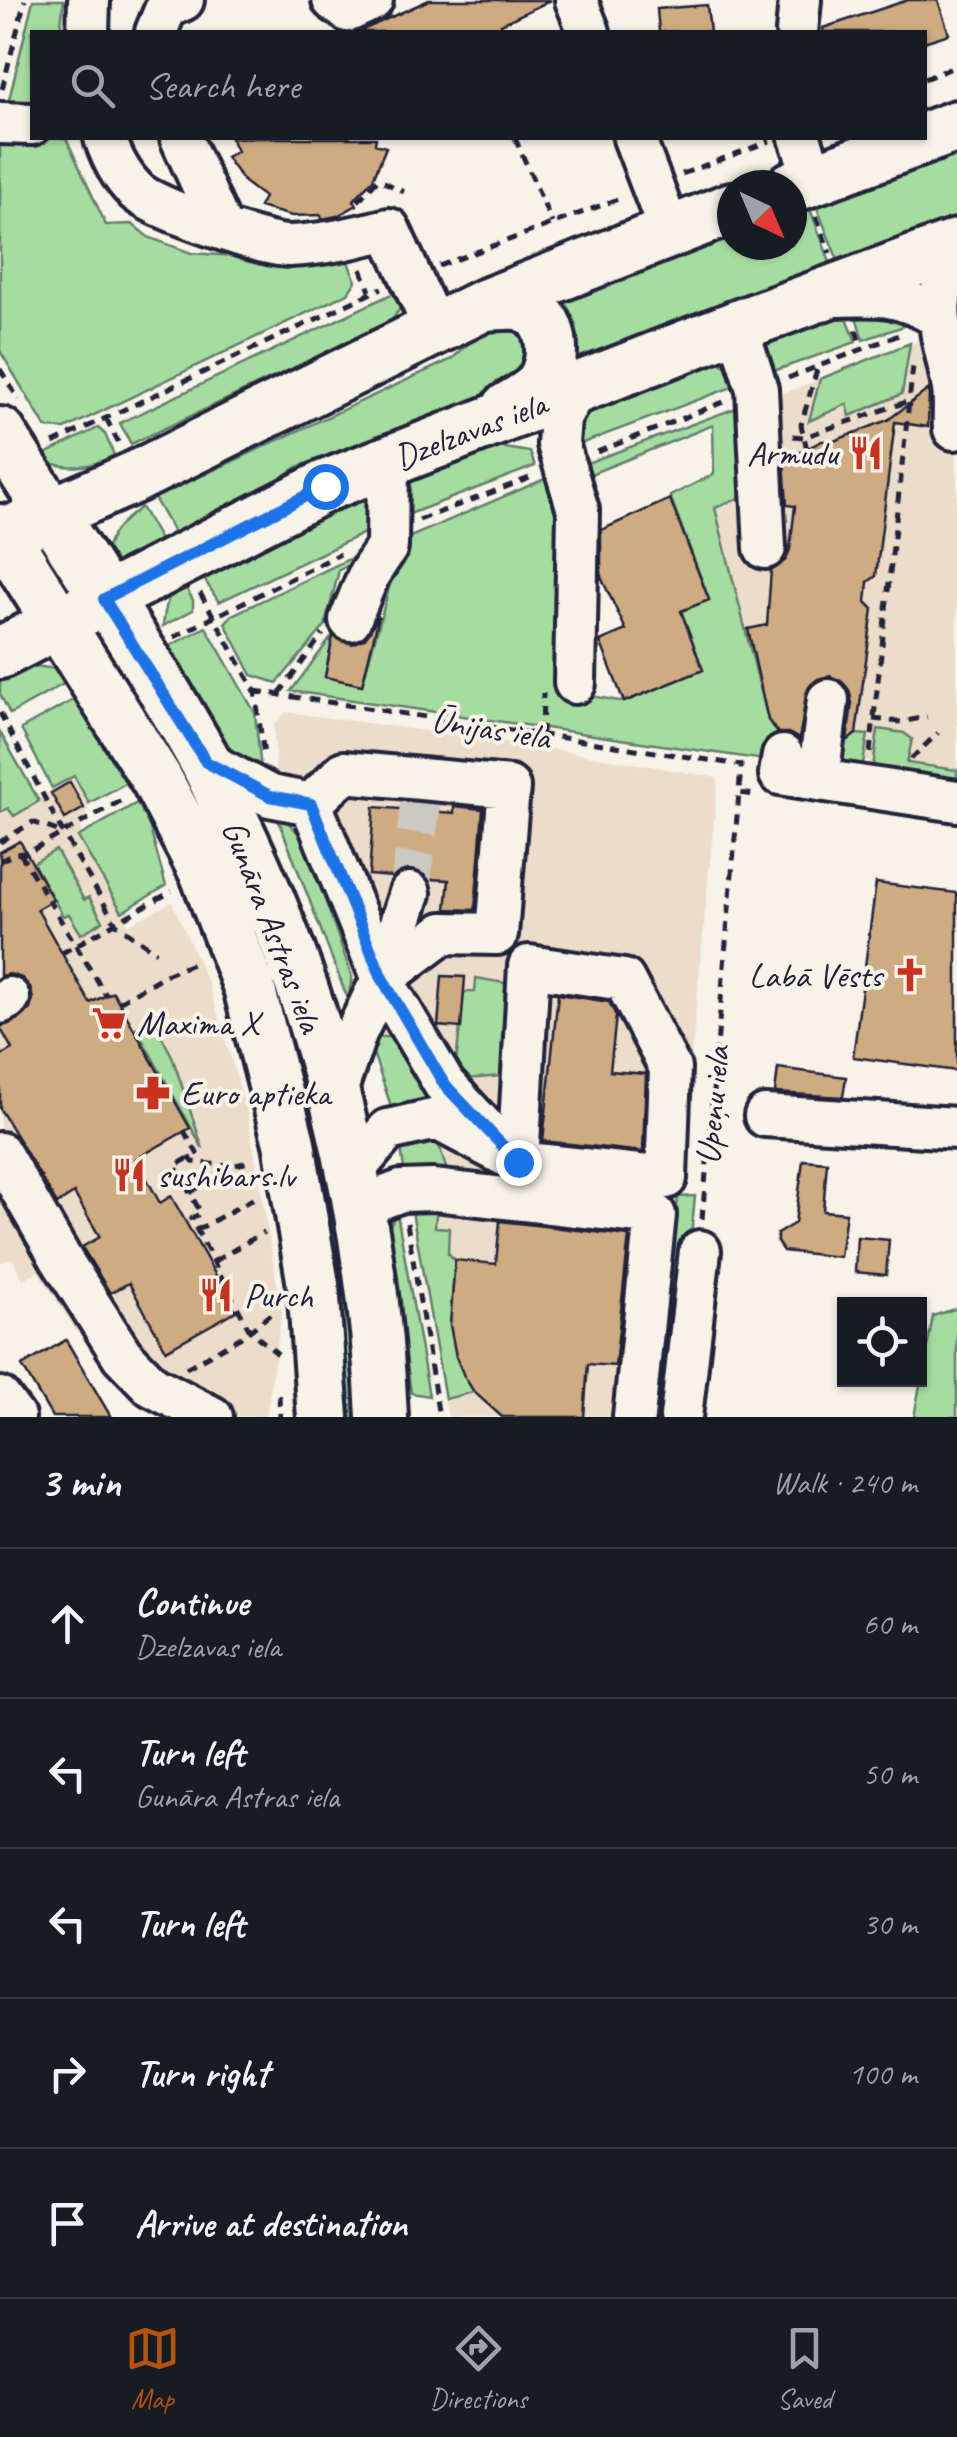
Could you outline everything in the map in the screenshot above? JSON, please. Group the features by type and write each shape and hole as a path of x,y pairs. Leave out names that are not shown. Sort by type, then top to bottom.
{"main road":[{"path":"927,136 957,126"},
{"path":"807,175 914,140"},
{"path":"1,534 134,476 484,305 717,213"},
{"name":"Dzelzavas iela","path":"0,653 276,509 737,326 828,282 957,246"},
{"path":"484,305 523,306 546,322 551,337 550,362 540,386 488,423"},
{"name":"Gunāra Astras iela","path":"0,432 206,762 284,936 335,1095 357,1188 379,1337 382,1417"},
{"name":"Gunāra Astras iela","path":"1,534 157,780 206,874 249,987 273,1136 313,1285 323,1417"}],"street":[{"path":"88,30 89,0"},
{"path":"333,0 348,11 372,0"},
{"path":"576,0 588,30"},
{"path":"797,30 800,0"},
{"path":"0,123 30,124"},
{"path":"105,140 116,167 139,194 255,242 288,246 349,239 389,229 434,328"},
{"path":"182,140 222,229"},
{"path":"635,140 669,230"},
{"path":"954,429 953,391 937,316 941,286 957,258"},
{"path":"828,282 910,300 937,316"},
{"path":"737,326 757,389 766,548"},
{"path":"575,683 578,510 558,444 560,418 576,389"},
{"path":"488,423 558,444"},
{"path":"350,620 369,574 387,546 388,462"},
{"path":"828,700 793,770 866,787 957,801"},
{"path":"206,762 270,796 311,804"},
{"path":"311,804 344,772 508,787 497,934 443,933 382,978"},
{"path":"311,804 382,978 444,1084 518,1162"},
{"path":"335,1095 356,1032 382,978 410,892"},
{"path":"518,1162 529,966 624,980 670,1068 666,1178 518,1162 437,1119 388,1130 357,1188 434,1190 656,1215 634,1417"},
{"path":"765,1116 957,1128"},
{"path":"0,1153 122,1354 152,1386 212,1417"},
{"path":"681,1417 700,1251"},
{"path":"0,1398 14,1417"}],"path":[{"path":"0,99 24,0"},
{"path":"927,78 957,66"},
{"path":"516,140 552,223"},
{"path":"356,203 378,179 404,192"},
{"path":"807,189 828,282"},
{"path":"859,340 862,350"},
{"path":"866,787 913,365"},
{"path":"807,449 801,424 818,366"},
{"path":"761,434 804,437 909,401"},
{"path":"106,418 122,450"},
{"name":"Ūnijas iela","path":"168,639 214,617 255,691 728,763"},
{"path":"278,695 325,631 350,620"},
{"path":"0,713 116,924 156,952"},
{"path":"874,719 902,722 926,717"},
{"path":"0,861 27,853 157,780"},
{"name":"Upeņu iela","path":"700,1251 739,793"},
{"path":"0,842 32,822 63,833"},
{"path":"20,853 106,995"},
{"path":"62,953 176,889 170,880"},
{"path":"118,1002 204,959"},
{"path":"184,1131 197,1153 175,1166 201,1213 191,1219 250,1331 278,1354"},
{"path":"190,1157 192,1162 231,1166 262,1159 273,1136"},
{"path":"190,1193 231,1166"},
{"path":"197,1230 268,1192"},
{"path":"215,1261 273,1227"},
{"path":"276,1298 276,1325"},
{"path":"152,1386 250,1331 274,1312"},
{"path":"277,1338 278,1370"},
{"path":"279,1386 280,1417"}],"shaded area":[{"path":"957,326 957,778 877,769 864,758 763,744 715,508 751,492 776,396"},
{"path":"286,712 529,745 718,778 657,1417 448,1417 392,1109 277,816 274,725"},
{"path":"74,776 89,803 79,837 128,925 172,902 209,986 247,1112 282,1311 266,1417 213,1417 122,1355 76,1331 38,1271 23,1279 12,1258 0,1263 0,812 8,807 14,816"}],"green space":[{"path":"33,0 64,0 60,30 30,30 30,110 7,108"},
{"path":"0,136 67,140 106,225 132,224 148,237 191,253 307,261 344,252 356,281 348,293 65,429 46,428 0,351"},
{"path":"957,143 957,223 841,268 813,198"},
{"path":"807,201 833,270 563,377 540,301 717,235 717,260 807,260"},
{"path":"402,289 401,307 390,323 131,444 120,423"},
{"path":"882,307 910,324 863,340 855,313"},
{"path":"846,315 856,342 768,373 765,342 775,329"},
{"path":"521,327 533,339 524,379 297,467 222,518 179,541 154,498 452,359 485,328"},
{"path":"910,343 902,394 850,416 847,404 809,421 820,379"},
{"path":"711,357 731,370 735,386 572,447 574,420 587,401"},
{"path":"744,405 751,493 715,508 768,720 783,735 818,742 813,767 291,691 333,635 325,676 362,685 393,574 396,543 554,475 559,487 565,691 624,702 703,670 681,611 709,599 670,496 714,474 713,425 588,475 584,464"},
{"path":"98,428 114,455 76,466 57,465 39,457"},
{"path":"499,447 530,452 535,466 399,518 402,483"},
{"path":"376,498 377,527 219,602 200,573 328,502"},
{"path":"141,507 165,549 112,567 105,556 110,540"},
{"path":"374,547 375,552 339,570 325,626 277,683 252,675 225,623 232,615"},
{"path":"182,581 193,600 193,610 163,626 170,596"},
{"path":"206,627 255,713 261,770 243,767 230,752 168,647"},
{"path":"34,666 65,670 74,678 10,714 0,694 0,682"},
{"path":"124,676 236,874 282,989 332,1204 350,1331 355,1417 345,1417 329,1253 115,681"},
{"path":"86,693 137,777 89,803 74,776 52,788 21,729"},
{"path":"878,729 904,733 912,739 907,763 957,770 957,789 872,776"},
{"path":"0,732 39,801 14,816 8,808 0,812"},
{"path":"856,734 868,735 861,775 827,770 843,743"},
{"path":"142,800 166,886 122,912 78,837"},
{"path":"277,816 286,820 305,841 352,977 348,1000"},
{"path":"56,850 84,900 89,897 103,921 81,934 69,914 63,916 33,863"},
{"path":"476,978 505,983 509,991 502,1076 454,1080 464,992 475,992"},
{"path":"153,1020 172,1056 203,1149 136,1028"},
{"path":"376,1037 391,1037 403,1043 428,1101 392,1109 370,1044"},
{"path":"435,1132 449,1178 405,1176 400,1140"},
{"path":"695,1196 673,1417 657,1417 678,1197"},
{"path":"437,1202 435,1227 449,1228 448,1253 455,1260 454,1344 474,1392 445,1399 411,1205"},
{"path":"397,1213 429,1396 411,1393 388,1228"},
{"path":"957,1308 957,1417 914,1417 920,1387 927,1387 927,1348 933,1316"}],"building":[{"path":"429,0 551,0 501,24 504,30 362,30"},
{"path":"908,0 938,0 949,34 927,41 927,30 823,28"},
{"path":"707,5 710,30 659,30 657,9"},
{"path":"232,140 376,140 375,144 386,147 373,179 354,200 357,205 322,219 321,215 292,216 259,207 264,197 244,182 226,157 237,151"},
{"path":"929,389 928,427 895,422 876,576 868,582 866,602 873,609 856,734 847,741 852,703 849,690 830,676 809,687 799,739 778,733 768,720 748,629 767,625 771,570 786,560 790,549 795,506 787,505 784,460 822,441 834,441 888,420"},
{"path":"670,499 709,600 681,611 703,670 624,702 600,641 626,630 601,577 601,530"},
{"path":"379,616 362,685 325,677 333,636 352,644 364,639"},
{"path":"70,782 84,808 65,819 51,793"},
{"path":"454,806 483,809 475,910 446,909 449,880 429,879 416,870 404,870 393,877 369,875 374,807 454,813"},
{"path":"20,841 53,900 37,909 90,1003 113,992 190,1128 136,1159 160,1203 171,1196 236,1311 166,1350 129,1283 110,1293 82,1247 100,1237 74,1193 57,1204 0,1109 0,1056 12,1049 0,1027 21,1018 33,999 22,978 0,976 0,852"},
{"name":"Labā Vēsts","path":"876,883 957,893 957,1071 853,1057"},
{"path":"442,976 465,977 461,1028 438,1026"},
{"path":"558,994 609,1002 616,1016 610,1071 646,1074 643,1152 543,1141"},
{"path":"778,1068 846,1077 843,1097 775,1093"},
{"path":"803,1160 827,1162 823,1211 846,1213 840,1257 783,1251 777,1242 777,1234 795,1223"},
{"path":"500,1221 629,1236 615,1366 588,1364 584,1417 502,1417 474,1392 464,1376 450,1325 455,1260 496,1264"},
{"path":"857,1237 889,1240 886,1275 855,1272"},
{"path":"66,1340 111,1417 52,1417 22,1366"}],"tunnel":[{"path":"410,893 423,779"}],"place":[{"name":"Armudu","path":"866,453"},
{"name":"Labā Vēsts","path":"910,975"},
{"name":"Maxima X","path":"109,1023"},
{"name":"Euro aptieka","path":"153,1093"},
{"name":"sushibars.lv","path":"129,1175"},
{"name":"Purch","path":"216,1295"}],"route":[{"path":"325,486 104,599 206,762 270,796 311,804 382,978 444,1084 518,1162"}]}
